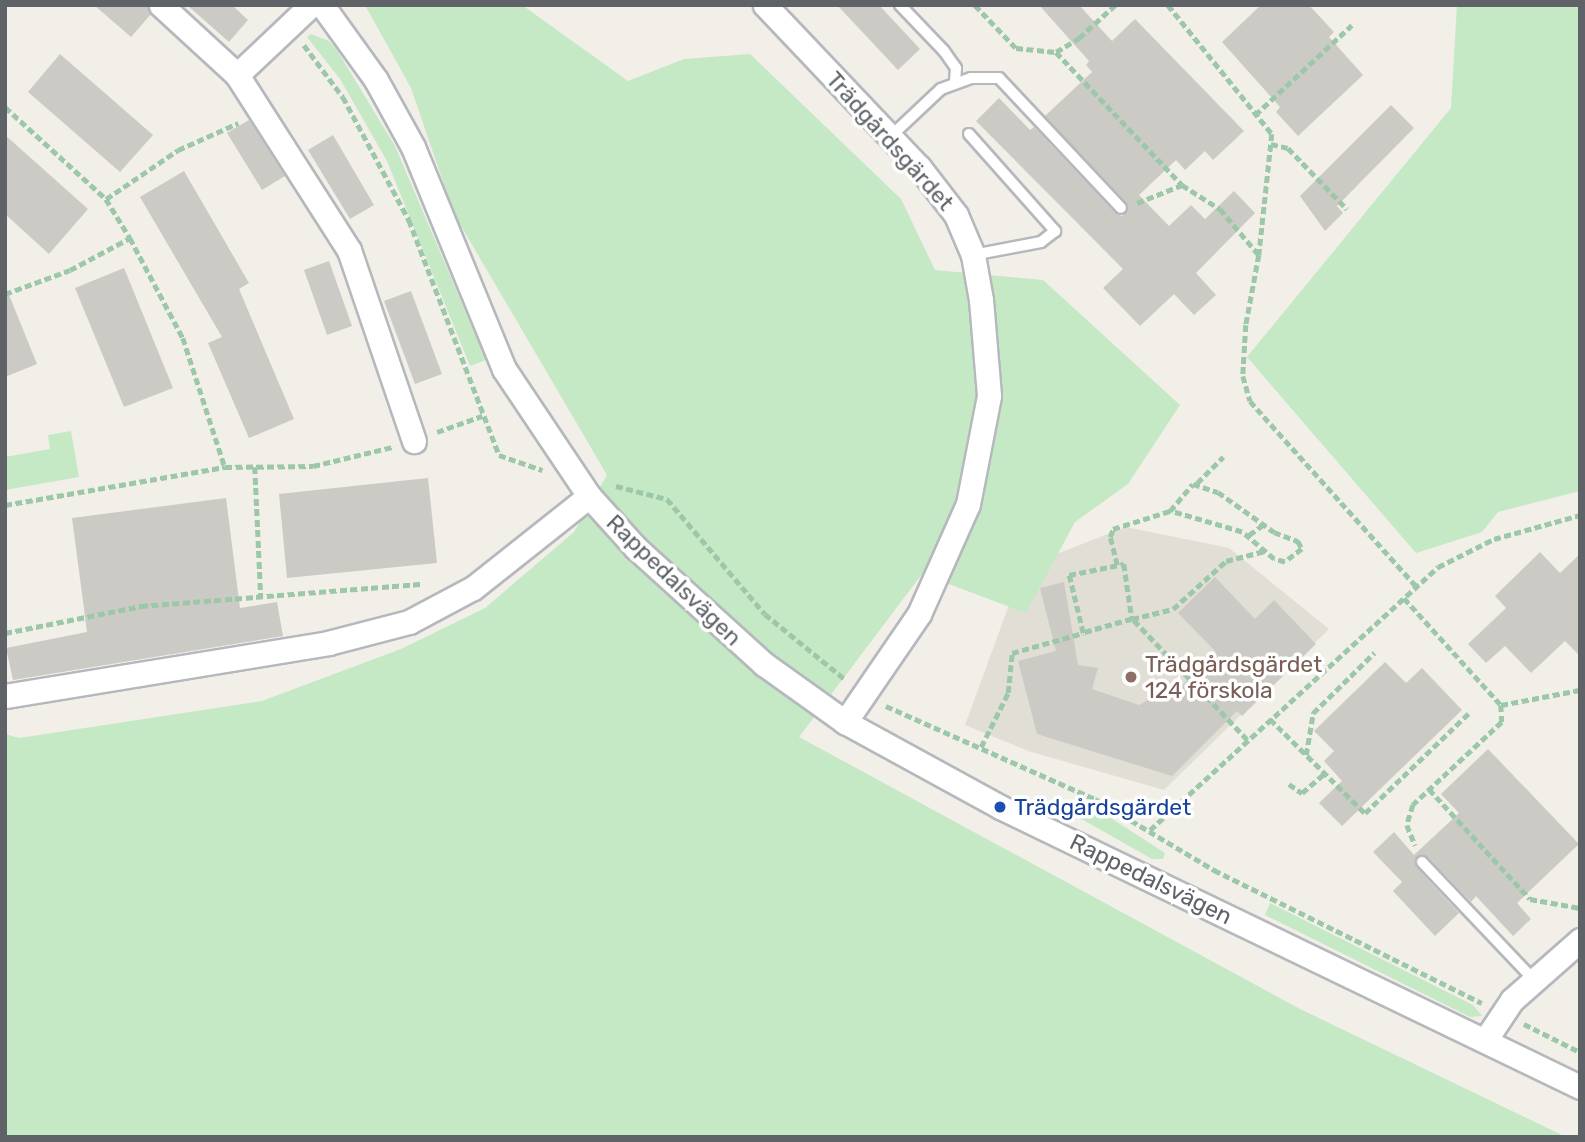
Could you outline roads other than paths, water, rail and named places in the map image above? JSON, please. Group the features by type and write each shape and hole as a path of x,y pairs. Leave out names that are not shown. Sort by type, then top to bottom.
{"street":[{"path":"162,5 237,75 349,250 414,441"},
{"path":"237,75 311,5"},
{"name":"Rappedalsvägen","path":"322,5 376,80 413,147 504,369 589,496 636,548 764,664 845,722 1000,807 1486,1039 1580,1087"},
{"name":"Trädgårdsgärdet","path":"765,5 890,137 956,215 973,255 989,396 968,504 919,614 845,722"},
{"name":"Rappedalsvägen","path":"5,696 328,643 409,622 473,589 589,496"},
{"path":"1486,1039 1503,1013 1534,979 1580,940"}],"lane":[{"path":"900,5 956,68 955,82"},
{"path":"890,137 941,89 955,82 999,78 1121,208"},
{"path":"969,134 1055,231 1041,242 973,255"},
{"path":"1422,862 1534,979"}],"place":[{"name":"Trädgårdsgärdet 124 förskola","path":"1131,677"},
{"name":"Trädgårdsgärdet","path":"1000,807"}]}
